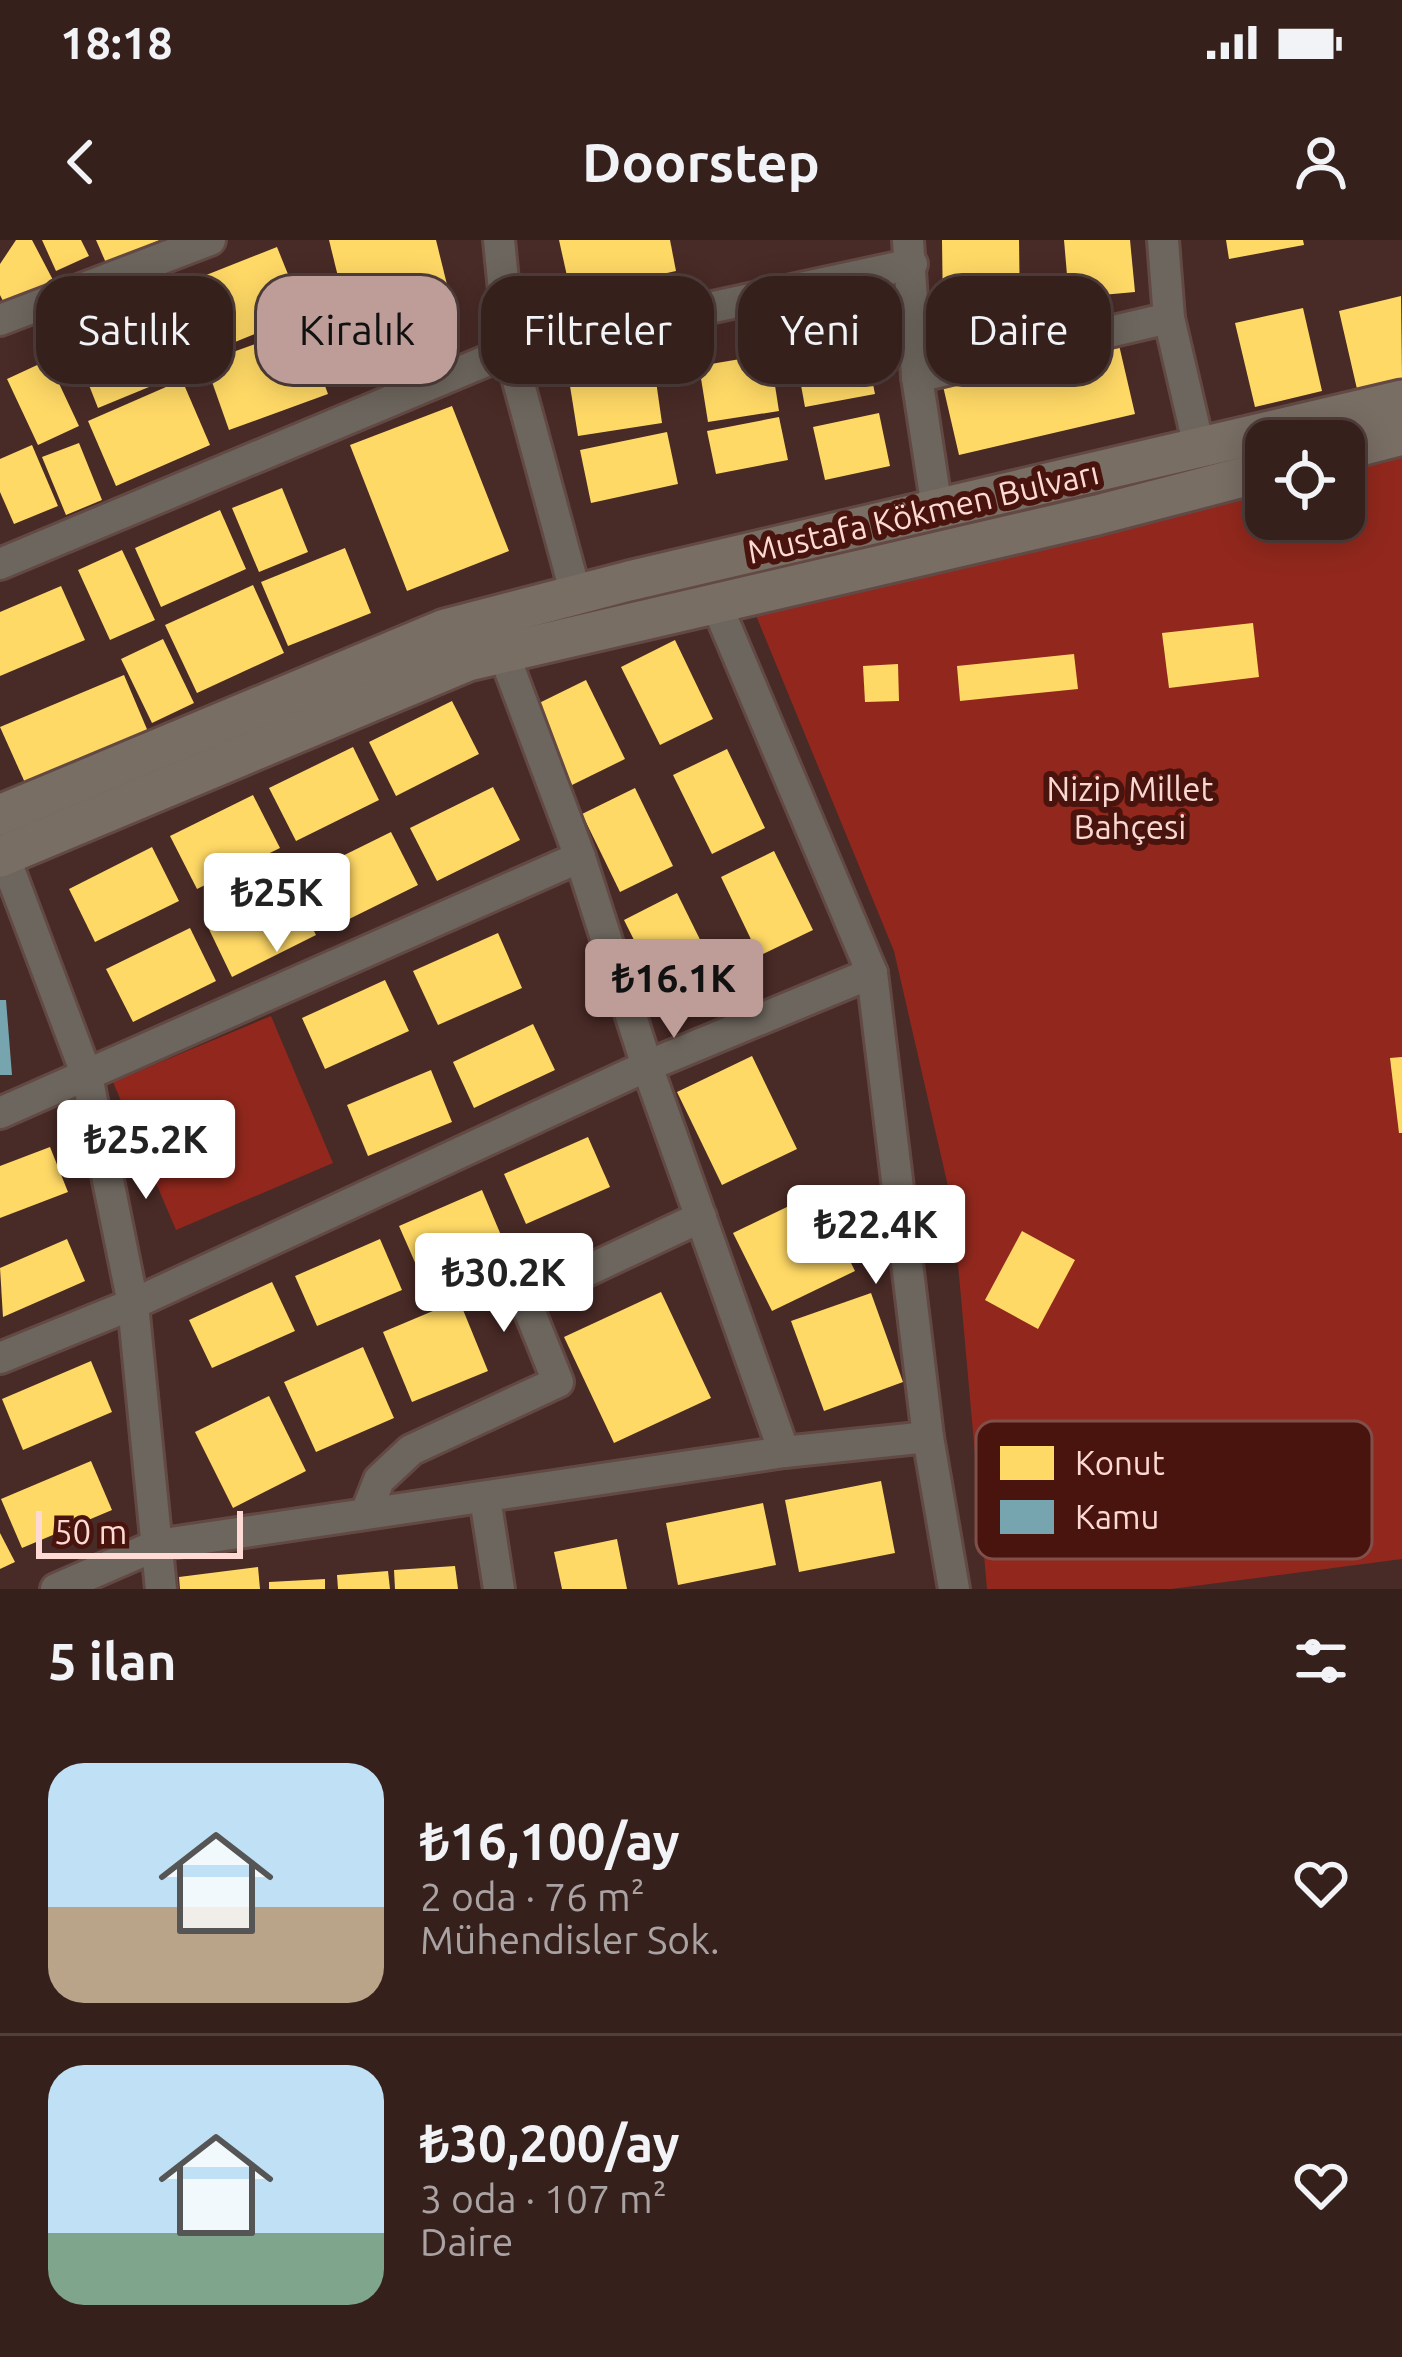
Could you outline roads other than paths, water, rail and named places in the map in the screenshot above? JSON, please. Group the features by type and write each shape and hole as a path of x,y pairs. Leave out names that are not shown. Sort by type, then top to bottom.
{"main road":[{"name":"Mustafa Kökmen Bulvarı","path":"472,647 576,595 1402,400"},
{"path":"1365,445 1402,435"},
{"name":"Mustafa Kökmen Bulvarı","path":"472,647 715,601 1097,515 1245,476"},
{"path":"0,815 472,647"},
{"path":"1,852 472,647"}],"street":[{"path":"0,320 210,240"},
{"path":"499,240 503,276"},
{"path":"1163,240 1169,318 1199,447"},
{"path":"714,301 910,252 917,377 937,509"},
{"path":"917,377 1169,318"},
{"path":"0,564 481,364"},
{"path":"520,384 576,595"},
{"path":"715,601 872,974 928,1437 954,1589"},
{"path":"472,647 580,856 647,1066 784,1452"},
{"path":"1,852 87,1076 133,1304 161,1589"},
{"path":"0,1113 580,856"},
{"path":"0,1358 133,1304 647,1066 872,974"},
{"path":"366,1513 379,1480 411,1450 558,1382 525,1300 701,1217"},
{"path":"56,1589 157,1545 784,1452 928,1437"},
{"path":"484,1498 499,1589"}],"park label":[{"name":"Nizip Millet Bahçesi","path":"1130,808"}]}
